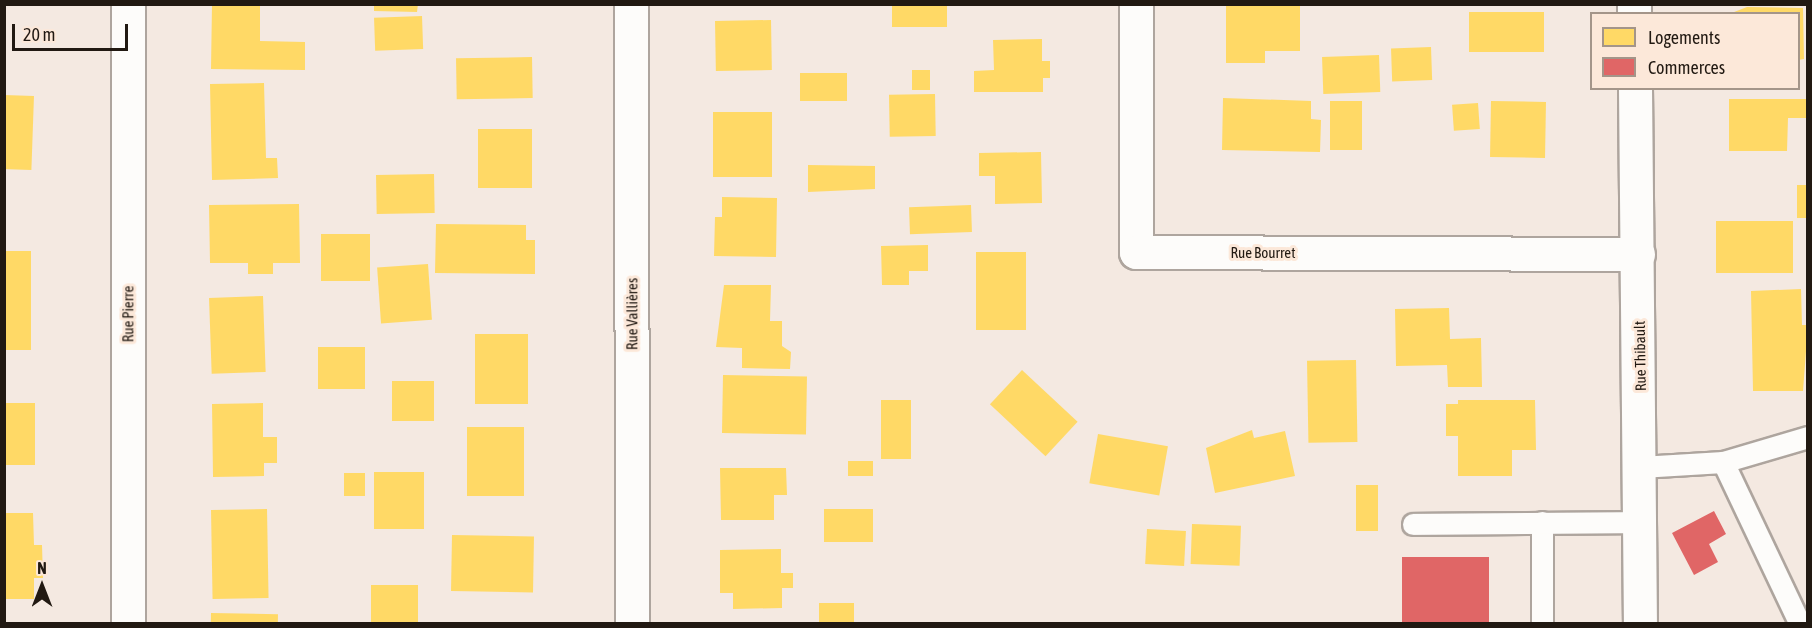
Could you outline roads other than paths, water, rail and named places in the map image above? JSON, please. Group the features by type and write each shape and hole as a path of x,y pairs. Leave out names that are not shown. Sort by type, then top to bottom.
{"street":[{"name":"Rue Pierre","path":"128,4 128,624"},
{"name":"Rue Vallières","path":"631,4 632,624"},
{"name":"Rue Bourret","path":"1136,4 1136,252 1638,254"},
{"name":"Rue Thibault","path":"1635,90 1640,624"}],"lane":[{"path":"1640,467 1723,462 1807,439"},
{"path":"1723,462 1800,624"},
{"path":"1542,522 1542,624"},
{"path":"1413,524 1640,522"}]}
